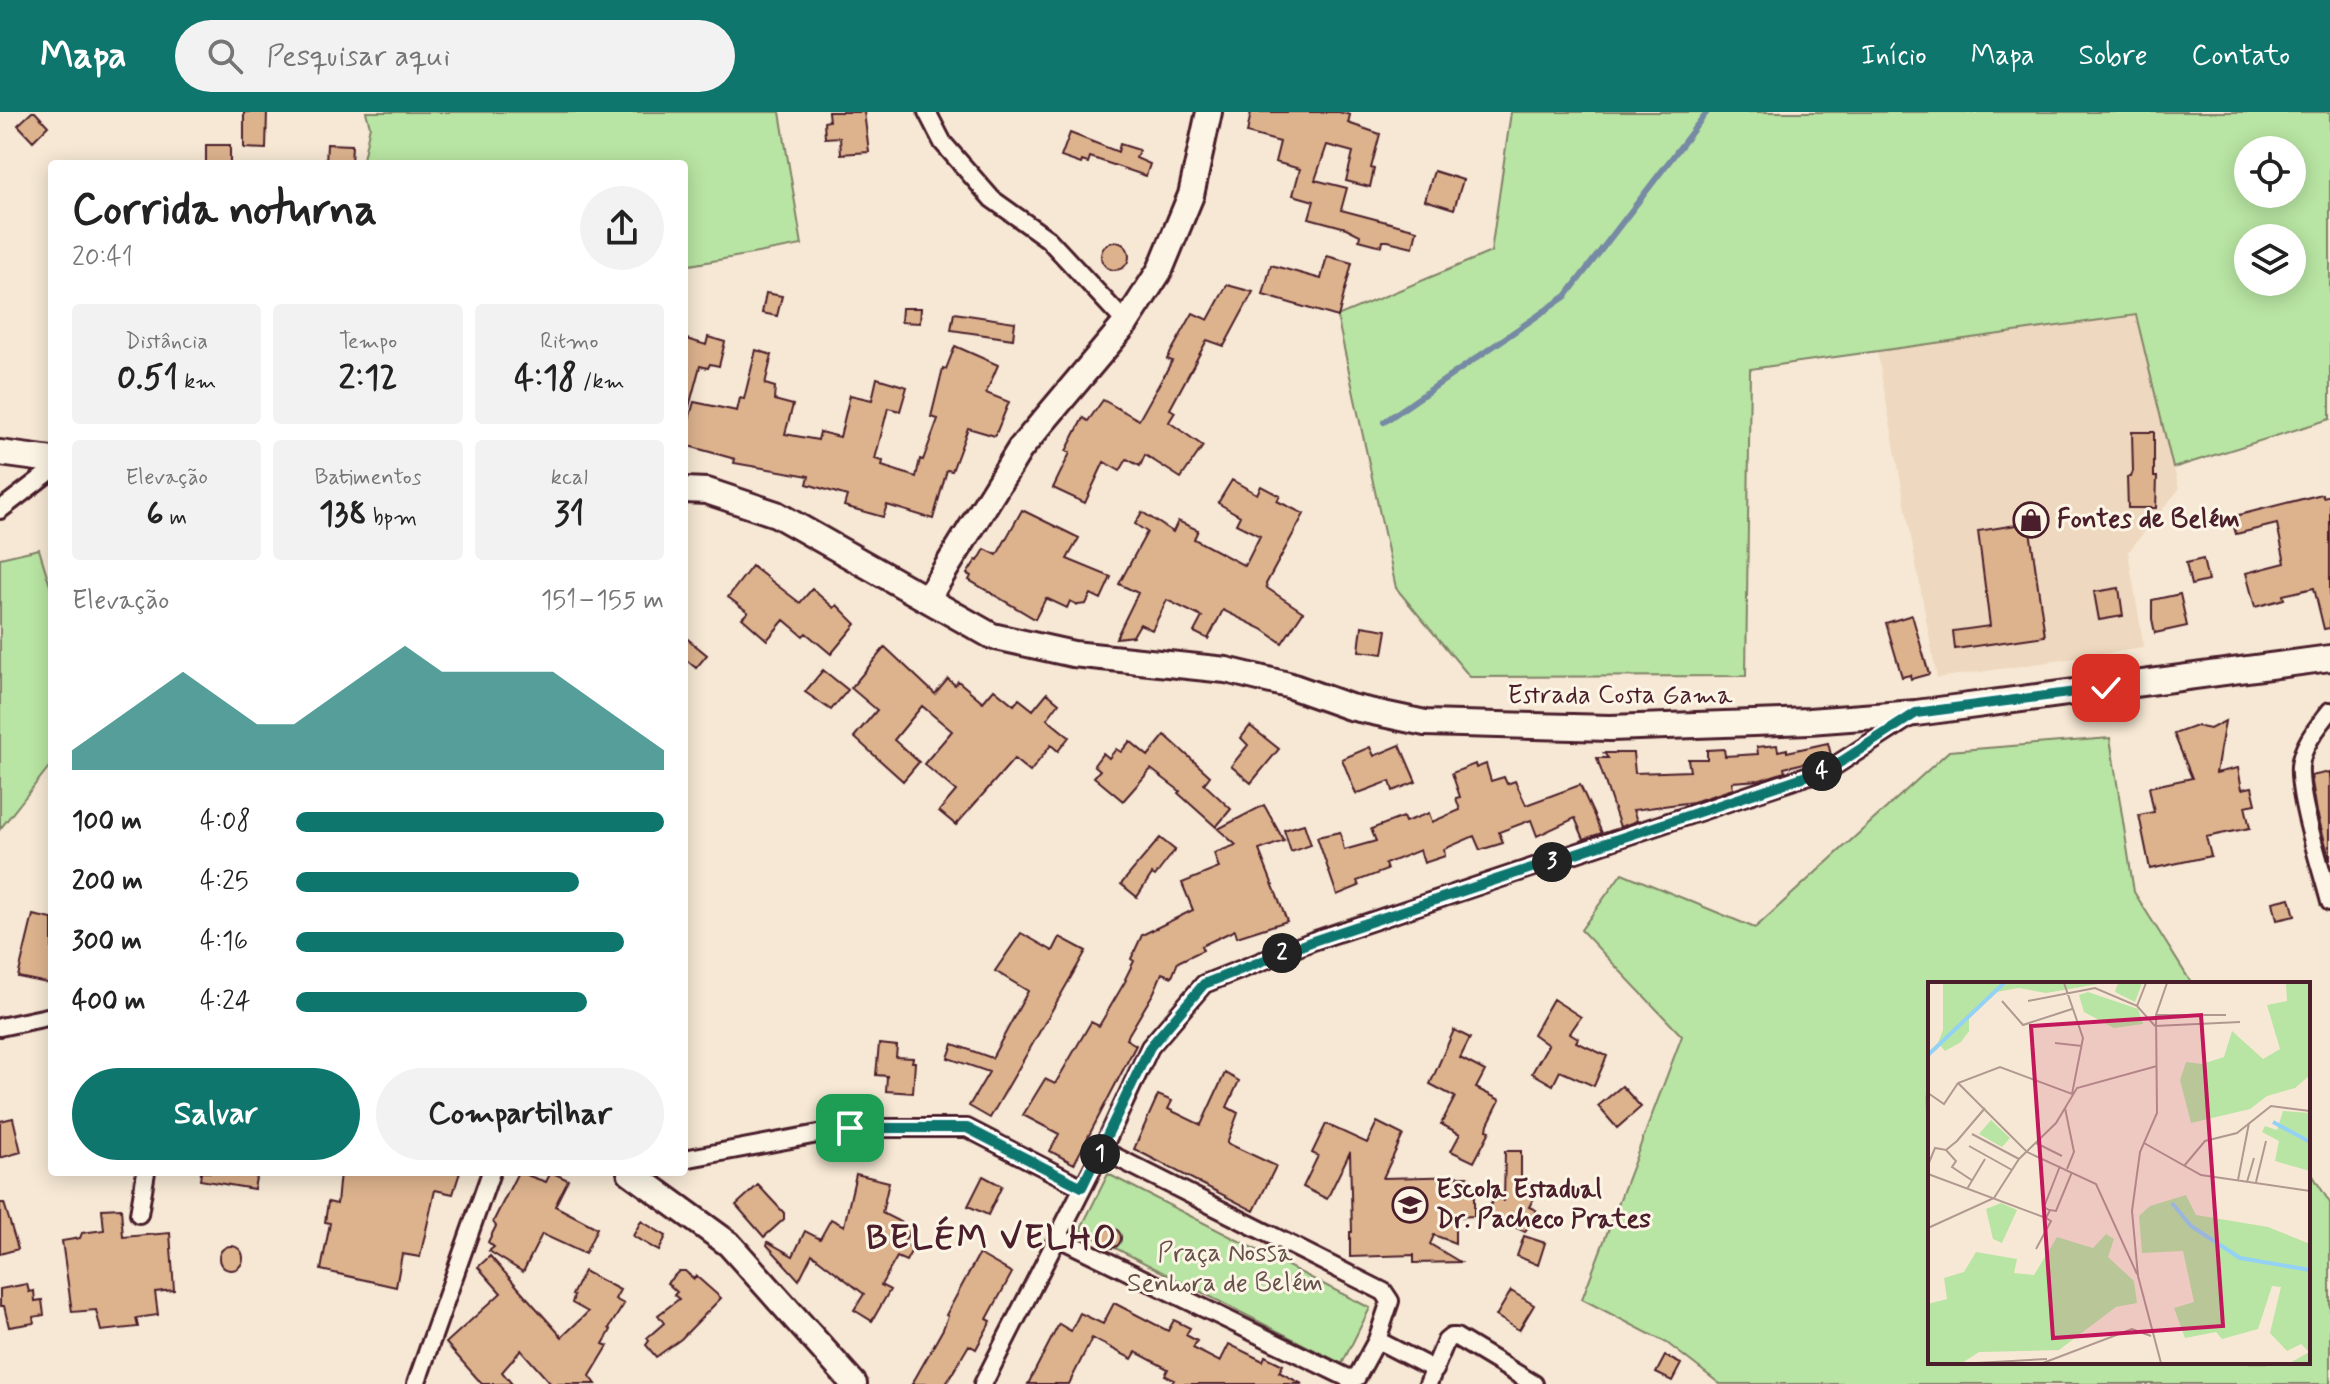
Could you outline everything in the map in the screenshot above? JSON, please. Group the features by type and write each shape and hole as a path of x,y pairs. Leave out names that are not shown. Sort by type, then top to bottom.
{"main road":[{"path":"927,599 1020,449 1126,323 1160,270 1191,195 1209,112"},
{"path":"0,453 48,459"},
{"name":"Estrada Costa Gama","path":"688,490 707,491 776,514 992,636 1073,654 1226,670 1288,685 1350,707 1425,723 1610,728 1809,721 1916,713 2330,658"},
{"path":"636,1176 729,1244 854,1384"}],"street":[{"path":"927,112 943,143 992,199 1048,239 1126,323"},
{"path":"0,510 48,473"},
{"path":"2330,711 2306,743 2300,764 2302,791 2330,902"},
{"path":"983,1384 1102,1150 1150,1047 1204,984 1313,941 1833,767 1916,713"},
{"path":"0,1027 48,1017"},
{"path":"688,1158 850,1128 967,1128 1082,1187"},
{"path":"1057,1237 1348,1378 1357,1377 1377,1340 1390,1301 1384,1292 1102,1150"},
{"path":"139,1214 145,1176"},
{"path":"416,1384 490,1176"},
{"path":"1377,1340 1431,1377 1446,1341 1456,1337 1534,1384"}],"shaded area":[{"name":"Fontes de Belém","path":"2137,315 2179,489 2128,552 2144,648 1937,678 1877,351"}],"green space":[{"path":"366,112 780,112 802,245 688,265 688,160 363,160 370,126"},
{"path":"1511,112 2330,112 2330,419 2173,468 2136,315 1750,369 1746,676 1470,677 1396,588 1337,316 1491,252"},
{"path":"39,549 48,579 48,768 0,829 0,558"},
{"path":"2110,738 2134,892 2191,982 1928,982 1928,1364 2310,1364 2310,1171 2330,1203 2330,1384 1720,1384 1667,1343 1582,1299 1682,1036 1581,930 1622,873 1755,928 1949,751"},
{"name":"Praça Nossa Senhora de Belém","path":"1108,1174 1370,1308 1342,1364 1080,1230"}],"building":[{"path":"32,112 48,126 33,141 18,125"},
{"path":"244,112 267,112 266,149 244,148"},
{"path":"828,112 864,112 869,152 841,154 840,137 825,138 824,122 829,121"},
{"path":"1251,112 1339,112 1350,115 1348,123 1380,134 1371,168 1374,169 1370,187 1346,181 1353,152 1327,145 1315,180 1347,188 1341,210 1417,230 1413,247 1388,241 1383,241 1382,246 1359,240 1360,235 1346,228 1309,218 1314,201 1293,195 1300,169 1275,162 1280,142 1247,133"},
{"path":"1070,133 1118,152 1120,144 1139,150 1136,158 1150,164 1146,176 1090,157 1088,163 1082,161 1081,164 1061,157"},
{"path":"327,144 352,145 351,160 326,160"},
{"path":"206,145 230,145 230,160 206,160"},
{"path":"1434,171 1463,180 1454,209 1425,200"},
{"path":"1115,242 1125,246 1129,256 1125,266 1115,270 1105,266 1101,256 1105,246"},
{"path":"1327,256 1352,263 1338,317 1263,295 1271,265 1321,279"},
{"path":"1227,285 1253,292 1224,346 1207,340 1170,409 1175,412 1169,422 1203,446 1181,478 1145,455 1140,466 1127,459 1120,471 1104,462 1085,503 1053,488 1070,453 1066,451 1083,418 1088,421 1103,400 1139,420 1172,361 1167,359 1193,313 1208,320"},
{"path":"766,293 782,296 777,316 762,313"},
{"path":"902,308 921,308 920,323 901,322"},
{"path":"954,313 1015,322 1013,339 951,330"},
{"path":"708,337 725,342 719,366 700,366 688,407 688,339 706,345"},
{"path":"955,346 998,365 986,393 1009,402 995,436 968,428 952,471 947,470 933,519 887,505 883,517 844,506 847,496 807,484 809,476 734,463 735,459 688,446 688,423 694,402 737,411 740,398 744,399 756,350 772,355 765,384 775,387 774,400 793,405 785,434 818,440 820,432 840,437 850,395 872,400 877,378 907,387 900,411 888,408 875,459 883,461 882,466 916,477 920,459 923,460 938,419 931,417 943,368 946,369"},
{"path":"2132,432 2154,432 2156,508 2128,508 2127,477 2131,477 2133,471"},
{"path":"1232,480 1257,494 1261,486 1280,496 1277,501 1304,514 1266,584 1267,588 1303,612 1282,643 1262,629 1223,610 1208,639 1194,632 1202,617 1167,600 1152,630 1140,624 1133,636 1116,638 1138,593 1119,584 1147,532 1135,524 1142,512 1173,532 1178,521 1198,530 1194,539 1245,566 1260,536 1236,524 1240,516 1218,503"},
{"path":"2322,494 2323,497 2330,495 2330,628 2324,629 2314,588 2283,595 2284,599 2255,607 2246,573 2285,563 2277,524 2236,534 2231,517"},
{"path":"1022,510 1079,538 1067,559 1111,577 1101,599 1091,594 1086,604 1078,605 1070,601 1067,608 1046,598 1035,619 969,580 971,576 967,574 985,549 997,555"},
{"path":"2029,523 2045,636 1955,649 1953,631 1990,626 1978,531"},
{"path":"2203,559 2208,581 2191,585 2186,563"},
{"path":"752,566 800,603 812,589 834,608 837,605 856,624 831,654 784,620 767,640 742,618 748,612 728,597"},
{"path":"2119,588 2123,616 2099,620 2094,592"},
{"path":"2180,594 2187,626 2155,633 2152,600"},
{"path":"1912,615 1929,674 1911,679 1910,675 1902,677 1886,623"},
{"path":"1362,626 1387,630 1383,654 1359,651"},
{"path":"688,639 707,655 696,668 688,661"},
{"path":"885,647 935,694 948,679 955,685 958,681 983,702 994,689 1014,705 1019,699 1033,710 1047,693 1059,703 1047,719 1069,737 1058,751 1051,745 1030,772 1014,759 956,825 939,811 956,791 924,764 952,731 922,706 894,740 919,762 903,781 854,737 877,710 851,688"},
{"path":"823,670 848,690 831,710 805,692"},
{"path":"2225,721 2216,773 2238,768 2242,789 2252,787 2256,804 2245,806 2250,828 2206,837 2211,856 2150,869 2139,815 2154,812 2149,787 2192,778 2174,734 2196,726 2210,729"},
{"path":"1250,726 1279,749 1251,783 1231,766 1248,745 1241,738"},
{"path":"1165,735 1210,776 1204,784 1231,809 1216,827 1178,793 1180,791 1151,769 1123,801 1094,777 1100,770 1094,765 1103,753 1109,758 1116,749 1121,752 1130,741 1148,756"},
{"path":"1828,743 1831,755 1828,757 1784,768 1785,772 1760,780 1732,782 1733,789 1693,802 1633,810 1637,821 1620,827 1597,758 1608,758 1604,753 1633,753 1635,773 1690,771 1688,759 1707,759 1707,750 1724,749 1725,756 1758,754 1757,747 1777,745 1778,751 1787,749 1787,752"},
{"path":"1400,745 1416,782 1393,791 1390,781 1356,794 1342,759 1370,747 1374,756"},
{"path":"1475,764 1476,768 1486,764 1491,781 1504,777 1507,784 1515,781 1526,805 1580,785 1602,833 1584,839 1575,818 1537,836 1531,820 1499,832 1503,843 1480,850 1474,836 1444,849 1445,856 1424,863 1420,850 1385,864 1387,870 1357,881 1359,886 1337,895 1317,837 1340,832 1344,850 1376,841 1371,829 1403,817 1405,822 1429,813 1432,822 1460,810 1456,798 1460,797 1452,773"},
{"path":"2330,772 2330,861 2311,776"},
{"path":"1264,805 1284,841 1259,850 1287,921 1237,937 1235,930 1201,946 1203,950 1178,962 1172,977 1162,973 1126,1039 1136,1045 1074,1164 1050,1151 1059,1134 1023,1115 1045,1079 1055,1084 1091,1022 1099,1026 1126,980 1142,935 1193,910 1182,883 1219,868 1214,853 1236,845 1218,829"},
{"path":"1304,824 1311,845 1291,852 1284,830"},
{"path":"1160,838 1175,850 1155,876 1152,874 1137,897 1121,884"},
{"path":"2290,898 2295,916 2277,920 2273,902"},
{"path":"33,915 48,918 48,983 18,977"},
{"path":"1021,933 1053,951 1060,937 1086,951 990,1118 969,1106 989,1072 948,1058 953,1044 992,1058 1028,991 995,971"},
{"path":"1553,999 1581,1017 1570,1033 1578,1038 1576,1042 1607,1056 1594,1086 1560,1071 1553,1085 1532,1073 1548,1045 1533,1034"},
{"path":"1454,1030 1470,1038 1460,1058 1485,1071 1476,1088 1500,1100 1488,1124 1487,1130 1490,1131 1474,1162 1451,1151 1460,1134 1441,1124 1455,1097 1430,1084"},
{"path":"879,1044 897,1046 896,1057 913,1058 913,1093 886,1091 887,1076 876,1075"},
{"path":"1225,1073 1239,1081 1227,1107 1238,1113 1227,1143 1276,1166 1254,1211 1134,1149 1158,1095 1172,1101 1168,1109 1201,1125"},
{"path":"1622,1086 1641,1107 1617,1128 1598,1106"},
{"path":"13,1118 21,1152 0,1158 0,1121"},
{"path":"1377,1122 1403,1135 1383,1178 1467,1176 1462,1184 1474,1184 1474,1216 1455,1217 1455,1243 1434,1235 1430,1244 1460,1262 1414,1263 1414,1255 1350,1257 1350,1152 1327,1199 1303,1187 1318,1156 1312,1153 1326,1124 1367,1143"},
{"path":"1505,1151 1521,1151 1521,1179 1539,1188 1529,1207 1536,1210 1525,1232 1486,1213 1495,1196 1504,1201"},
{"path":"856,1174 889,1182 882,1213 912,1228 903,1243 913,1248 906,1261 897,1257 881,1285 890,1290 872,1321 854,1310 864,1294 812,1254 799,1280 767,1245 768,1242 793,1256 805,1231 820,1239 831,1219 844,1226"},
{"path":"200,1176 256,1176 254,1189 200,1180"},
{"path":"340,1176 459,1176 453,1194 435,1190 420,1257 402,1254 396,1287 321,1270 330,1223 325,1222 328,1202 337,1204"},
{"path":"516,1176 529,1176 546,1182 549,1176 560,1176 568,1180 555,1206 597,1228 585,1254 542,1234 523,1272 489,1251 494,1247 488,1242 496,1226 493,1222"},
{"path":"983,1176 1002,1186 988,1215 968,1206"},
{"path":"758,1185 784,1213 784,1219 764,1237 736,1205"},
{"path":"0,1203 4,1203 18,1249 0,1254"},
{"path":"121,1208 123,1237 170,1233 174,1290 155,1292 158,1315 136,1318 138,1327 101,1331 96,1310 72,1312 62,1241 80,1238 82,1233 104,1230 102,1209"},
{"path":"641,1221 666,1236 659,1251 633,1236"},
{"path":"1111,1228 1118,1231 1121,1238 1118,1245 1111,1248 1104,1245 1101,1238 1104,1231"},
{"path":"1524,1236 1545,1243 1538,1265 1517,1256"},
{"path":"231,1246 240,1249 243,1258 240,1267 231,1270 222,1267 219,1258 222,1249"},
{"path":"979,1254 1012,1273 987,1319 991,1321 976,1349 969,1345 946,1384 912,1384 943,1329 946,1315"},
{"path":"490,1256 562,1337 588,1312 572,1303 572,1295 584,1271 620,1290 615,1299 624,1304 609,1328 611,1330 603,1344 608,1346 590,1376 596,1384 551,1384 521,1350 502,1372 512,1384 482,1384 446,1343 501,1293 478,1267"},
{"path":"679,1271 685,1271 694,1279 696,1276 721,1298 681,1339 656,1357 646,1345 649,1341 647,1338 664,1323 658,1315 679,1299 674,1295 677,1292 667,1283"},
{"path":"27,1284 29,1292 34,1291 35,1301 42,1300 44,1315 33,1317 34,1323 9,1327 4,1306 0,1306 0,1289"},
{"path":"1511,1291 1534,1305 1519,1330 1496,1316"},
{"path":"1114,1303 1168,1331 1174,1320 1190,1328 1186,1335 1197,1341 1193,1348 1220,1362 1229,1344 1263,1361 1265,1356 1283,1365 1279,1372 1302,1384 1171,1384 1174,1380 1165,1375 1168,1369 1136,1352 1132,1359 1092,1338 1069,1384 1028,1384 1059,1324 1071,1331 1080,1313 1103,1324"},
{"path":"1665,1356 1681,1364 1672,1381 1656,1373"}],"waterway":[{"path":"1384,422 1566,296 1707,112"}],"place":[{"name":"Fontes de Belém","path":"2031,520"},
{"name":"Escola Estadual Dr. Pacheco Prates","path":"1410,1205"}],"district":[{"name":"BELÉM VELHO","path":"992,1238"}],"route":[{"path":"850,1128 955,1127 976,1130 1082,1187 1150,1047 1204,984 1313,941 1833,767 1916,713 2106,688"}]}
